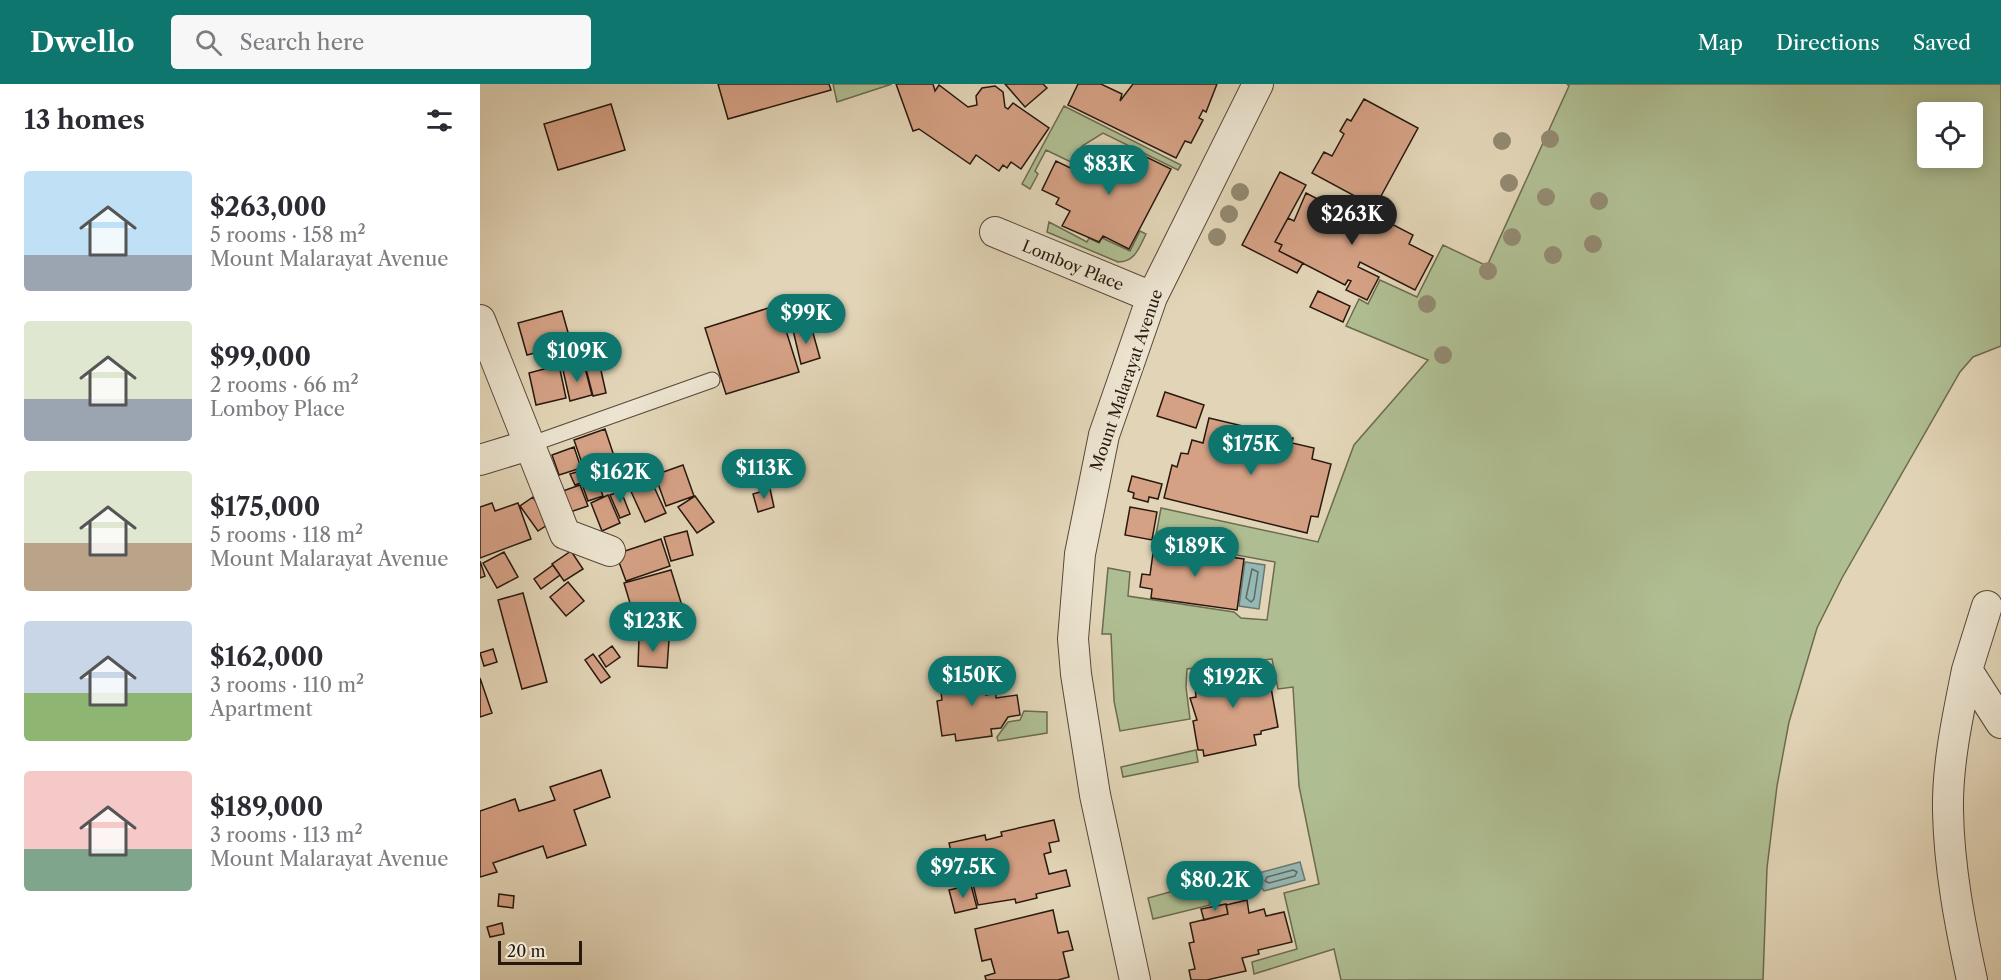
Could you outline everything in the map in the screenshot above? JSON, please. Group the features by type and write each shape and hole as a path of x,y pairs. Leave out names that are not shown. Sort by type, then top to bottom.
{"street":[{"name":"Mount Malarayat Avenue","path":"1134,980 1088,758 1073,639 1080,554 1093,480 1104,435 1152,297 1258,84"},
{"name":"Lomboy Place","path":"995,232 1152,297"},
{"path":"480,320 566,534 610,551"},
{"path":"480,460 529,445"},
{"path":"1971,980 1956,895 1948,811 1949,785 1967,670 1987,606"},
{"path":"1967,670 2001,723"}],"lane":[{"path":"529,445 712,380"}],"green space":[{"path":"833,84 892,84 837,102"},
{"path":"1567,84 2001,84 2001,346 1973,357 1960,372 1842,578 1817,628 1789,722 1777,786 1767,868 1763,980 1341,980 1334,949 1254,974 1252,962 1297,949 1284,893 1319,884 1299,786 1293,687 1278,689 1272,659 1187,669 1186,687 1190,719 1120,731 1114,701 1111,634 1102,634 1108,568 1130,572 1128,596 1234,612 1241,618 1267,620 1275,562 1155,540 1161,508 1318,542 1354,445 1428,360 1346,326 1359,299 1368,304 1380,280 1417,297 1443,245 1487,266 1569,86"},
{"path":"1064,106 1181,165 1178,170 1103,133 1082,146 1071,162 1046,150 1035,171 1038,174 1030,189 1022,184"},
{"path":"1049,222 1087,242 1089,238 1099,243 1102,238 1130,251 1140,231 1146,234 1139,249 1129,260 1118,262 1047,232"},
{"path":"1024,711 1047,712 1047,733 998,741 997,737 1008,722 1020,720"},
{"path":"1196,750 1198,762 1123,777 1121,767"},
{"path":"1206,882 1210,905 1153,919 1148,898"}],"water":[{"path":"1245,562 1265,565 1259,609 1239,606"},
{"path":"1300,862 1305,880 1264,891 1251,875"}],"building":[{"path":"718,84 829,84 831,90 728,119"},
{"path":"896,84 933,84 935,91 939,85 968,107 977,105 976,96 982,88 995,86 1003,92 1005,107 1008,109 1013,103 1049,128 1021,169 1011,162 1007,168 1003,165 999,171 976,155 970,164 919,129 913,131"},
{"path":"1005,84 1043,84 1047,88 1025,107"},
{"path":"1078,84 1101,84 1122,94 1120,101 1133,84 1217,84 1206,112 1203,110 1199,118 1203,120 1191,143 1185,141 1176,158 1068,105"},
{"path":"1364,99 1418,128 1375,207 1312,173 1324,152 1332,156 1344,134 1340,131 1347,119 1351,121"},
{"path":"611,104 625,150 558,170 544,124"},
{"path":"1128,148 1171,169 1129,249 1103,236 1099,242 1062,226 1070,211 1056,204 1059,198 1042,190 1056,161 1085,175 1090,165 1102,171 1112,152 1123,157"},
{"path":"1280,172 1306,185 1275,242 1282,245 1279,251 1303,263 1297,273 1242,245"},
{"path":"1306,193 1331,206 1335,198 1351,206 1353,204 1413,235 1409,244 1433,256 1415,290 1360,262 1358,267 1379,277 1367,300 1346,290 1351,281 1348,280 1345,285 1279,251 1282,245 1275,242 1288,218 1294,221"},
{"path":"1318,291 1350,306 1343,322 1310,307"},
{"path":"778,305 799,372 726,394 705,328"},
{"path":"562,311 571,343 527,355 518,323"},
{"path":"811,326 820,358 801,364 793,330"},
{"path":"584,364 592,395 570,401 563,370"},
{"path":"559,365 566,398 536,405 529,373"},
{"path":"600,366 606,393 593,396 586,369"},
{"path":"1165,392 1204,405 1196,428 1157,416"},
{"path":"1209,418 1293,438 1292,443 1314,448 1312,459 1331,464 1318,517 1311,516 1307,533 1164,498 1172,465 1177,467 1181,453 1188,454 1192,440 1203,443"},
{"path":"605,429 615,459 584,469 574,440"},
{"path":"574,447 581,468 559,475 552,455"},
{"path":"606,463 609,473 594,478 591,468"},
{"path":"683,465 694,496 666,506 655,475"},
{"path":"590,468 594,478 575,485 570,474"},
{"path":"649,476 666,513 645,522 628,485"},
{"path":"1132,476 1162,484 1158,499 1149,497 1148,502 1133,498 1134,493 1128,491"},
{"path":"597,479 603,496 588,501 582,484"},
{"path":"580,485 588,506 567,513 560,492"},
{"path":"770,489 774,507 758,512 753,494"},
{"path":"621,491 630,514 620,518 610,495"},
{"path":"608,495 620,523 602,531 591,503"},
{"path":"695,496 714,522 697,533 678,507"},
{"path":"533,497 550,523 538,531 520,506"},
{"path":"492,503 495,511 518,503 531,539 480,558 480,507"},
{"path":"1130,507 1157,512 1152,540 1125,535"},
{"path":"687,531 693,555 671,561 664,537"},
{"path":"661,539 670,566 626,581 616,554"},
{"path":"1154,546 1244,559 1237,610 1151,598 1152,589 1140,587 1142,574 1150,575"},
{"path":"571,551 583,569 564,581 552,564"},
{"path":"504,552 518,577 497,588 483,563"},
{"path":"480,561 485,576 480,578"},
{"path":"553,565 560,575 541,589 534,579"},
{"path":"671,570 683,609 636,623 624,583"},
{"path":"568,582 584,601 566,616 550,597"},
{"path":"523,593 547,682 522,689 498,600"},
{"path":"639,638 669,640 667,668 638,666"},
{"path":"612,646 620,657 606,667 599,656"},
{"path":"493,649 497,662 484,666 480,653"},
{"path":"593,654 610,677 601,683 585,660"},
{"path":"1233,663 1235,670 1267,665 1278,727 1254,735 1256,745 1204,756 1203,750 1198,750 1193,721 1197,720 1190,698 1196,697 1195,686 1201,685 1200,677 1216,674 1215,666"},
{"path":"974,671 974,675 979,674 980,680 984,679 986,695 996,693 996,698 1017,695 1020,715 1008,717 1001,728 991,729 992,736 956,741 955,734 942,736 937,701 942,700 939,676"},
{"path":"480,678 492,713 480,717"},
{"path":"601,770 610,797 574,810 586,845 547,858 543,846 493,863 497,872 480,877 480,811 515,799 519,811 555,800 550,787"},
{"path":"1054,820 1059,841 1049,843 1051,852 1044,854 1049,874 1066,870 1070,886 1036,894 1037,898 1016,903 1015,899 978,905 972,880 989,876 986,862 960,868 959,863 954,864 949,843 985,835 986,840 1002,836 1001,832"},
{"path":"971,885 977,908 955,913 949,890"},
{"path":"499,894 514,896 513,908 498,906"},
{"path":"1247,900 1249,913 1264,909 1266,916 1284,912 1292,942 1258,950 1259,954 1242,958 1246,971 1207,980 1191,980 1189,970 1195,969 1189,943 1194,942 1190,923 1228,914 1226,905"},
{"path":"1226,904 1228,914 1204,920 1201,909"},
{"path":"1053,910 1058,933 1068,931 1073,950 1063,952 1069,977 1058,980 986,980 985,976 995,973 991,959 982,961 975,929"},
{"path":"502,923 504,934 490,937 487,927"}]}
